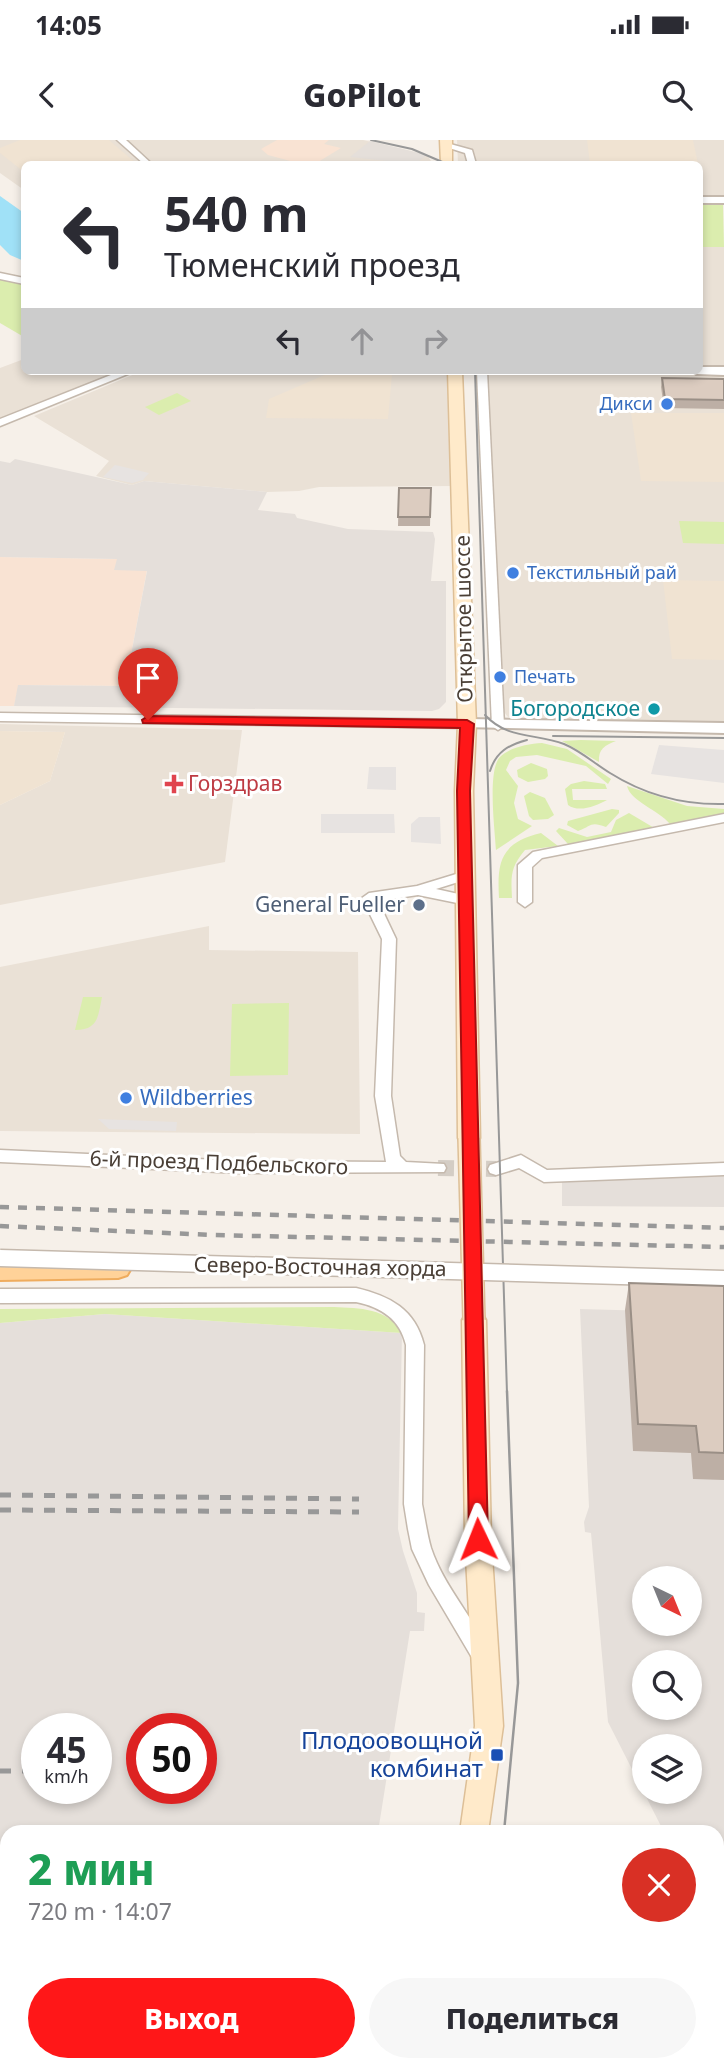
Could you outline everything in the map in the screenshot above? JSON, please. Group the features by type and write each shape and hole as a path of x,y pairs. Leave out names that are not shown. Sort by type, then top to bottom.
{"main road":[{"path":"446,142 447,161"},
{"name":"Открытое шоссе","path":"455,375 467,724 464,791 478,1539 489,1726 475,1825"},
{"name":"Северо-Восточная хорда","path":"0,1270 191,1266 724,1280"}],"street":[{"path":"121,140 145,161"},
{"path":"446,142 469,152 471,161"},
{"path":"703,200 724,200"},
{"path":"0,276 21,280"},
{"path":"703,370 724,371"},
{"path":"0,423 120,375"},
{"path":"482,375 498,726"},
{"path":"0,717 724,728"},
{"path":"525,902 525,865 531,858 724,818"},
{"path":"401,1167 392,1158 383,1096 389,939 369,898 419,890 466,875"},
{"path":"419,890 467,900"},
{"name":"6-й проезд Подбельского","path":"0,1156 241,1167 438,1168"},
{"path":"496,1169 523,1156 544,1176 724,1169"},
{"name":"Северо-Восточная хорда","path":"0,1258 724,1280"},
{"path":"0,1296 356,1295 374,1298 399,1312 409,1323 415,1345 413,1504 422,1549 452,1609 486,1663"}],"shaded area":[{"path":"0,140 363,140 427,155 431,161 21,161 21,188 0,173"},
{"path":"20,140 109,140 134,161 21,161 21,170 0,153 0,148"},
{"path":"277,140 329,140 324,144 341,148 320,161 290,161 268,155 261,149"},
{"path":"457,140 724,140 724,198 703,198 703,161 458,161"},
{"path":"587,140 693,140 697,161 590,161"},
{"path":"370,141 427,155 419,161 350,157"},
{"path":"703,247 724,247 724,369 703,369"},
{"path":"21,360 21,375 114,375 0,420 0,368"},
{"path":"132,375 450,375 454,486 319,487 267,492 144,481 132,485 96,476 109,461 34,416"},
{"path":"325,375 392,375 388,419 266,418 269,399"},
{"path":"487,375 724,375 724,722 562,720 508,717 504,712"},
{"path":"631,413 724,413 724,482 641,481"},
{"path":"15,459 132,485 144,481 267,492 258,510 295,514 297,518 348,529 433,532 435,539 431,581 446,581 446,702 439,709 432,711 14,706 18,685 125,686 147,571 114,570 117,559 0,557 0,461 10,463"},
{"path":"115,465 149,473 143,480 132,483 103,477"},
{"path":"0,557 118,559 115,569 147,570 125,686 19,685 14,706 0,706"},
{"path":"663,580 724,581 724,660 672,659"},
{"path":"0,724 242,730 225,862 0,905 0,805 50,781 65,732 0,731"},
{"path":"0,731 65,732 50,781 0,805"},
{"path":"659,745 724,750 724,783 651,774"},
{"path":"369,767 396,767 396,790 367,789"},
{"path":"321,814 394,814 395,833 321,833"},
{"path":"419,817 440,817 441,844 411,842 411,824"},
{"path":"209,926 209,950 358,952 360,1134 0,1131 0,967"},
{"path":"98,1119 177,1122 176,1131 109,1129"},
{"path":"724,1176 724,1207 562,1206 562,1180"},
{"path":"580,1309 724,1313 724,1825 660,1825 650,1804 702,1804 702,1734 632,1734 632,1769 608,1722 591,1533 585,1532 584,1522 589,1507"},
{"path":"105,1314 402,1333 398,1529 417,1593 417,1612 425,1613 424,1631 410,1631 379,1825 0,1825 0,1323"}],"green space":[{"path":"703,204 723,204 724,247 703,247"},
{"path":"0,278 21,283 21,335 0,323"},
{"path":"177,393 191,401 159,415 145,407"},
{"path":"679,521 724,522 724,544 683,543"},
{"path":"562,741 616,741 603,748 599,762"},
{"path":"542,743 567,749 611,779 608,784 586,766 537,755 516,757 510,761 506,770 518,786 514,803 518,819 532,826 496,850 493,787 496,764 500,757 514,748"},
{"path":"531,763 547,769 548,776 528,782 518,777 517,770"},
{"path":"584,781 605,784 607,789 572,789 573,800 607,800 582,809 568,805 565,789 571,784"},
{"path":"627,786 687,806 724,809 724,813 670,824 634,797"},
{"path":"530,792 545,798 554,815 548,819 533,820 529,816 524,796"},
{"path":"612,809 619,810 619,813 606,827 594,824 578,831 567,825 568,821"},
{"path":"629,813 656,829 568,844 556,831 559,828 587,837 611,832 616,820"},
{"path":"541,833 558,846 525,850 512,873 512,898 499,898 501,864 509,848 527,837"},
{"path":"83,997 102,997 93,1025 75,1030"},
{"path":"289,1003 288,1075 230,1076 232,1004"},
{"path":"0,1309 363,1309 381,1314 402,1333 105,1314 0,1323"}],"water":[{"path":"0,196 21,211 21,260 10,255 0,245"}],"building":[{"path":"662,378 724,379 724,400 665,399"},
{"path":"399,488 431,488 430,517 398,517"},
{"path":"629,1283 724,1286 724,1453 699,1452 696,1426 638,1424"}],"tunnel":[{"path":"438,1168 496,1169"}],"tram line":[{"path":"371,140 412,149 440,161"},
{"path":"475,375 486,716"},
{"path":"486,716 503,729 570,747 623,781 651,793 694,803 724,804"},
{"path":"486,716 507,1393"},
{"path":"553,736 724,738"},
{"path":"490,771 504,750 527,740"},
{"path":"505,1825 518,1683 507,1391"}],"railway":[{"path":"0,1207 724,1228"},
{"path":"0,1226 214,1235 724,1247"},
{"path":"0,1495 359,1499"},
{"path":"0,1510 359,1512"},
{"path":"0,1771 21,1771"}],"place":[{"name":"Дикси","path":"667,404"},
{"name":"Текстильный рай","path":"513,573"},
{"name":"Печать","path":"500,677"},
{"name":"Богородское","path":"654,709"},
{"name":"Горздрав","path":"174,784"},
{"name":"General Fueller","path":"419,905"},
{"name":"Wildberries","path":"126,1098"},
{"name":"Плодоовощной комбинат","path":"497,1755"}],"route":[{"path":"148,720 467,724 464,791 478,1539"}]}
